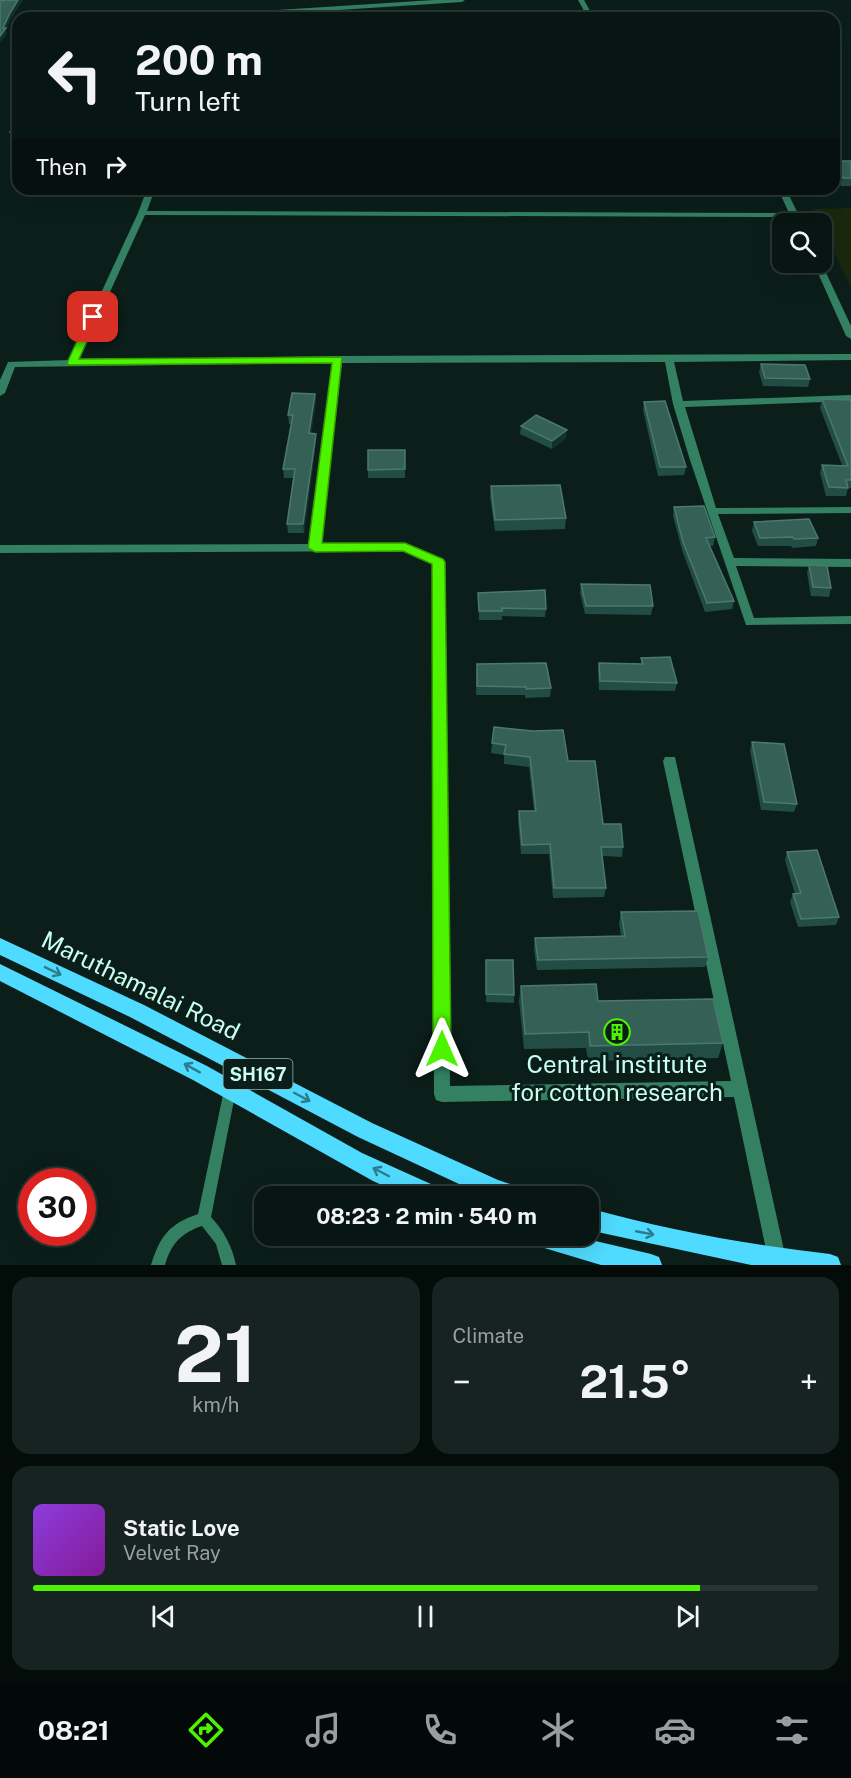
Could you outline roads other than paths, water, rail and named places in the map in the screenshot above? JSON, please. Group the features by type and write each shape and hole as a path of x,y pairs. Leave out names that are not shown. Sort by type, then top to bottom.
{"main road":[{"name":"Maruthamalai Road","path":"0,946 137,1011 365,1130 487,1186"},
{"name":"SH167","path":"0,972 152,1046 407,1186"},
{"path":"599,1221 777,1259 830,1265"},
{"path":"570,1246 651,1265"}],"street":[{"path":"324,12 462,0"},
{"path":"73,363 149,195"},
{"path":"785,195 794,213"},
{"path":"142,213 772,219"},
{"path":"822,273 851,336"},
{"path":"0,393 11,364 338,359 669,360 851,357"},
{"path":"315,548 338,359"},
{"path":"669,360 678,404 711,511 750,622 851,620"},
{"path":"678,404 851,398"},
{"path":"711,511 851,510"},
{"path":"0,549 405,547 439,562 442,1094 740,1089"},
{"path":"730,562 851,563"},
{"path":"670,762 777,1259"}],"lane":[{"path":"204,1220 230,1090"},
{"path":"158,1265 160,1253 170,1236 183,1226 204,1220"},
{"path":"204,1220 216,1232 226,1250 229,1265"}],"place":[{"name":"Central institute for cotton research","path":"617,1032"}]}
